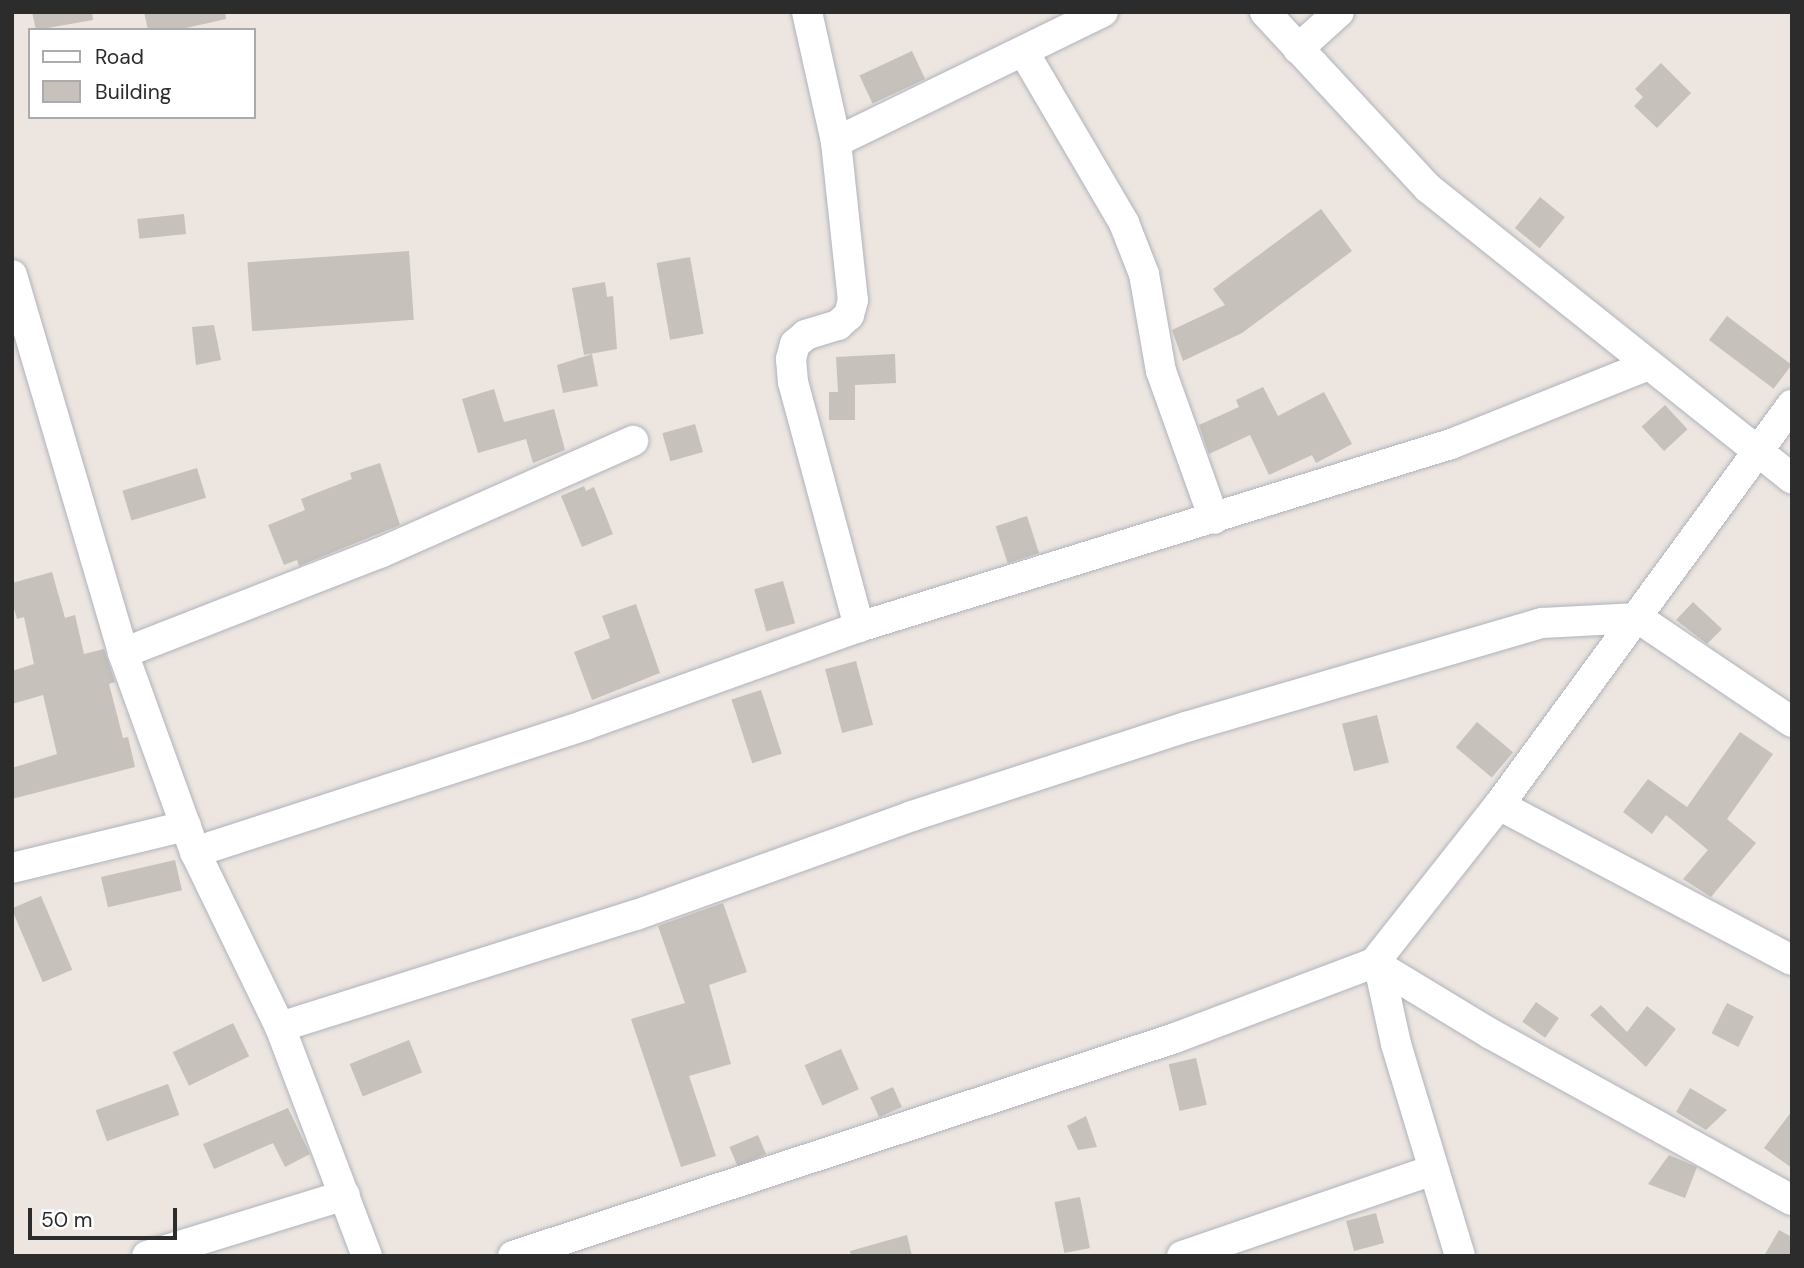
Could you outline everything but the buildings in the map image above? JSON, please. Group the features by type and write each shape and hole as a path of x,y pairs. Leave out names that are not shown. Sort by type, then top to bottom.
{"street":[{"path":"807,12 836,142 853,300 849,315 838,325 806,335 795,344 791,359 793,382 859,627"},
{"path":"836,142 1025,54 1103,12"},
{"path":"1265,12 1429,188 1756,453 1792,479"},
{"path":"1298,49 1339,12"},
{"path":"1025,54 1124,223 1144,274 1161,372 1214,519"},
{"path":"12,275 123,653 190,839 280,1027 367,1256"},
{"path":"12,868 190,839 585,725 859,627 1451,444 1649,365"},
{"path":"513,1256 1175,1038 1376,964 1499,805 1792,405"},
{"path":"123,653 380,553 633,441"},
{"path":"280,1027 636,915 912,816 1186,727 1542,623 1638,618 1792,722"},
{"path":"1499,805 1792,960"},
{"path":"1376,964 1433,1170 1460,1256"},
{"path":"1376,964 1581,1085 1792,1200"},
{"path":"1182,1256 1433,1170"},
{"path":"146,1256 345,1195"}]}
